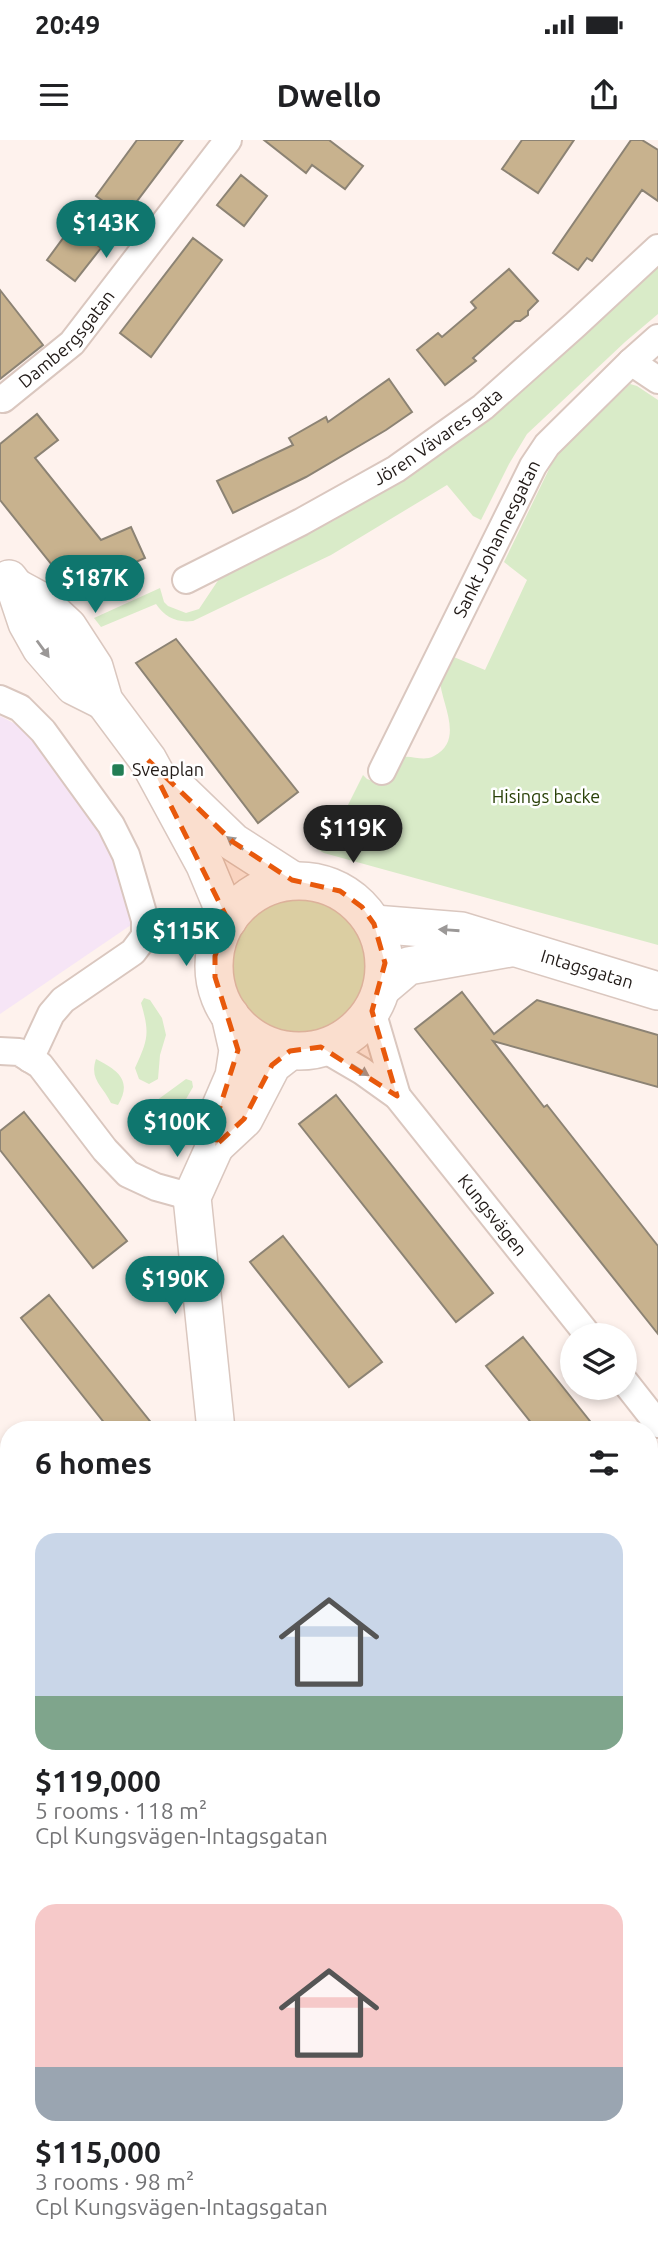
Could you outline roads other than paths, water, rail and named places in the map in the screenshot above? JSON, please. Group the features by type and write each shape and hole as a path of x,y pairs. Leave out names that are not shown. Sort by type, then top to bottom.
{"street":[{"name":"Dambergsgatan","path":"3,399 72,343 228,140"},
{"name":"Jören Vävares gata","path":"186,580 301,522 396,469 483,407 658,248"},
{"name":"Sankt Johannesgatan","path":"382,771 533,466 547,445 658,338"},
{"path":"631,362 658,380"},
{"path":"8,577 39,600 68,627 94,667 104,701 148,760 205,865 228,920"},
{"path":"0,699 20,708 37,724 111,825 126,855 145,920 145,936 133,951 63,1000 51,1014 30,1059"},
{"path":"148,760 233,842 292,880"},
{"path":"215,1146 244,1119 272,1065 306,1049 332,1045 348,1036 362,1024 377,999 385,963 374,924 362,907 340,891 315,882 292,880 268,886 252,895 228,920 219,936 215,977 220,996 230,1015 247,1034 260,1041 306,1049"},
{"name":"Intagsgatan","path":"374,924 461,931 658,991"},
{"name":"Intagsgatan","path":"377,999 408,967 514,947"},
{"name":"Kungsvägen","path":"377,999 397,1096"},
{"path":"215,1421 192,1197 215,1146 218,1113 234,1076 238,1050 230,1015"},
{"name":"Kungsvägen","path":"306,1049 362,1071 397,1096 578,1323"},
{"path":"0,1051 19,1052 40,1065 105,1150 128,1174 156,1187 192,1197"},
{"path":"637,1397 656,1421"}],"place":[{"name":"Sveaplan","path":"118,770"}],"park label":[{"name":"Hisings backe","path":"546,797"}]}
